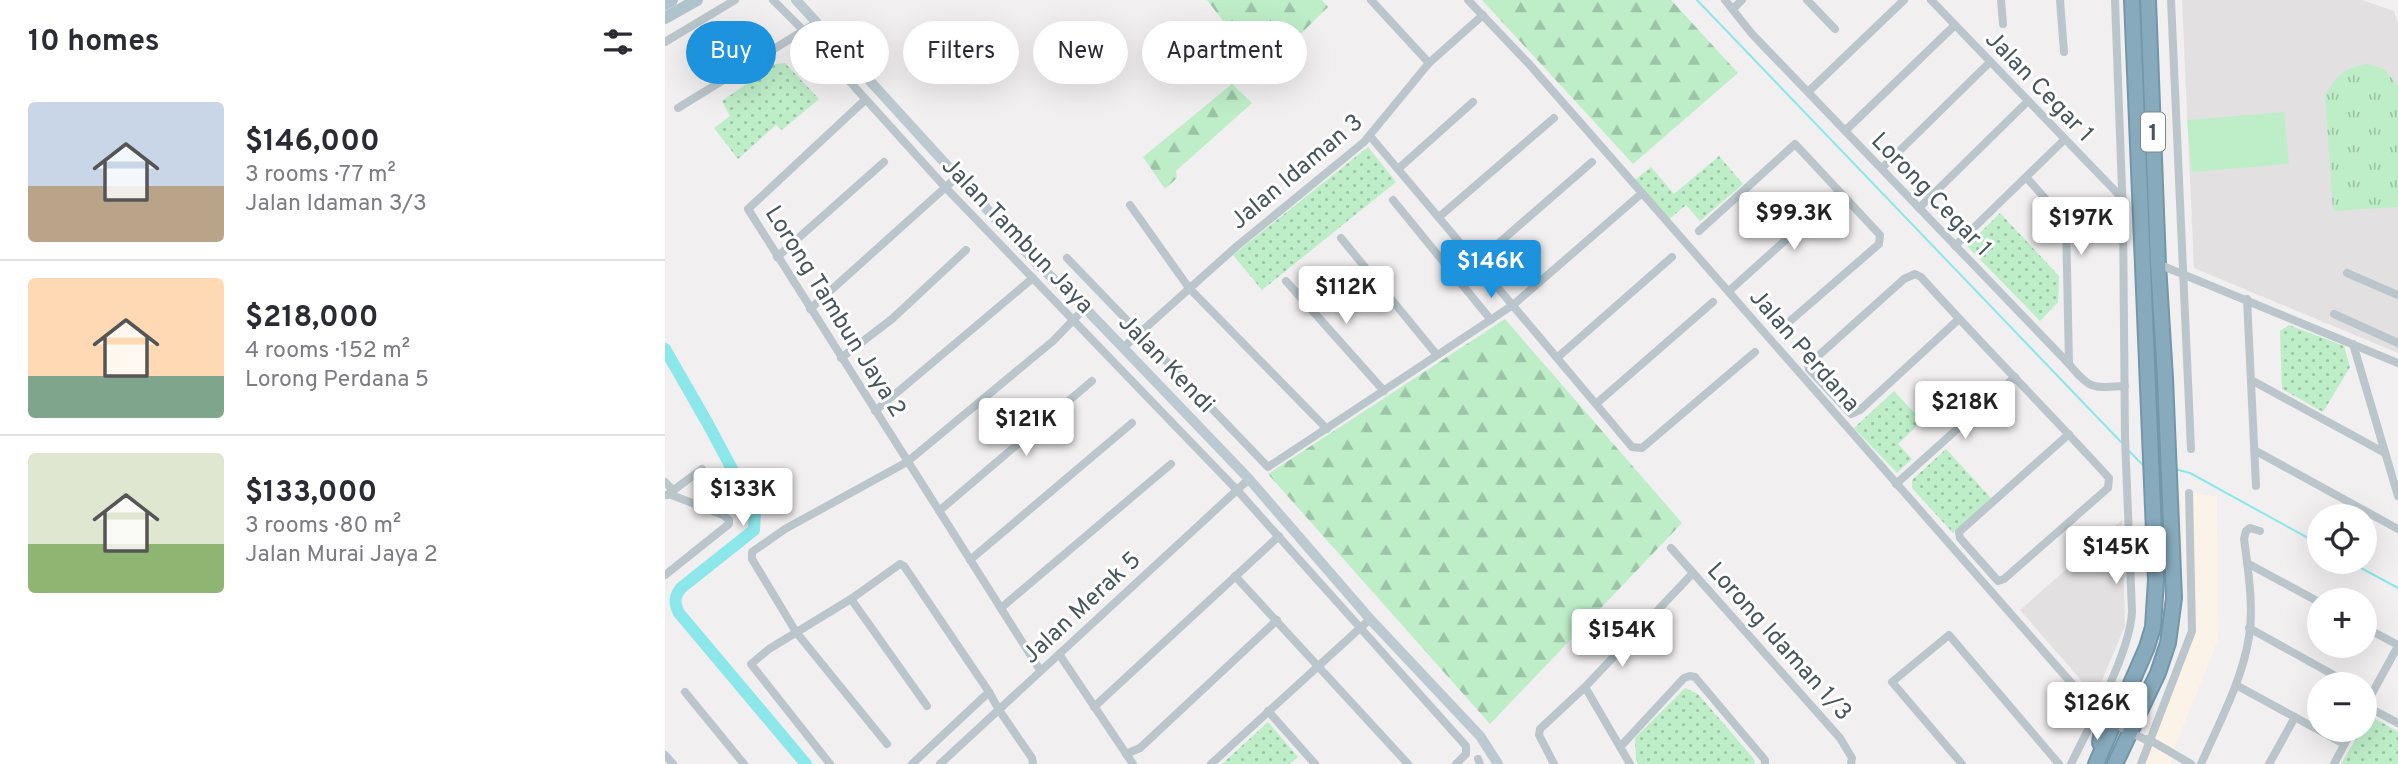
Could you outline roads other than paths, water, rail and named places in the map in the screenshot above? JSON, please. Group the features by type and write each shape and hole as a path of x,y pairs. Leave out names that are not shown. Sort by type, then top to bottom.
{"highway":[{"name":"1","path":"2133,0 2147,386 2159,434"},
{"name":"1","path":"2115,764 2158,673 2168,643 2174,598 2161,485 2159,434 2165,378 2148,0"},
{"name":"1","path":"2094,764 2130,689 2153,627 2161,485"},
{"path":"2094,764 2103,733 2103,724 2097,708 2119,701 2130,689"}],"main road":[{"path":"665,5 672,0"},
{"path":"665,18 697,0"}],"street":[{"path":"665,42 735,0"},
{"name":"Jalan Tambun Jaya","path":"773,0 794,21"},
{"name":"Jalan Kendi","path":"796,0 814,21"},
{"path":"1371,0 1429,63"},
{"name":"Jalan Perdana","path":"1468,0 1529,64 2081,694 2115,722 2191,764"},
{"name":"Lorong Cegar 1","path":"1725,0 1752,34 2083,381 2095,388 2125,386"},
{"path":"1734,8 1742,0"},
{"path":"1807,0 1835,29"},
{"path":"1808,92 1904,0"},
{"name":"Jalan Cegar 1","path":"1931,0 2123,199"},
{"path":"2001,0 2003,24"},
{"path":"2060,0 2064,52"},
{"path":"2071,764 2124,649 2131,624 2125,438 2123,199 2115,0"},
{"path":"2171,0 2191,449"},
{"name":"Jalan Idaman 3","path":"1124,347 1189,288 1370,136 1429,63 1483,15"},
{"path":"1845,131 1955,24"},
{"path":"678,108 790,41"},
{"path":"1882,168 1990,62"},
{"name":"Jalan Tambun Jaya","path":"851,84 945,187 1237,490"},
{"name":"Jalan Kendi","path":"872,84 1036,263 1124,347 1249,479 1370,619 1480,736 1498,764"},
{"name":"Lorong Tambun Jaya 2","path":"865,100 748,209 1041,670"},
{"path":"1919,208 2028,101"},
{"path":"1398,169 1473,102"},
{"path":"1439,217 1554,118"},
{"path":"1370,136 1632,447 1642,448 1755,352"},
{"path":"1955,246 2065,139"},
{"path":"1699,230 1795,144 1880,235 1879,244 1782,328"},
{"path":"777,257 884,162"},
{"path":"1477,262 1592,162"},
{"path":"810,309 957,177"},
{"path":"2026,177 2066,222 2069,364"},
{"path":"1729,291 1839,192"},
{"path":"1130,205 1189,288 1327,429 1513,305 1641,194"},
{"path":"1393,200 1491,320"},
{"path":"2123,216 2141,216"},
{"path":"1341,238 1437,355"},
{"path":"841,358 893,318 966,250"},
{"path":"1558,357 1672,257"},
{"name":"Jalan Kendi","path":"1067,258 1268,467 1327,429"},
{"path":"2158,264 2353,344 2397,359"},
{"path":"2347,273 2398,295"},
{"path":"1959,319 1860,410 1851,414 1809,369 1809,363 1904,279 1915,274 1921,277 1959,319 2015,377 2069,435 2109,478 2108,488 1998,581 1959,534 2069,435"},
{"path":"875,411 1033,278"},
{"path":"1286,281 1384,391"},
{"path":"2247,299 2256,486"},
{"path":"1597,403 1713,302"},
{"path":"887,744 796,632 752,559 752,552 785,529 907,461 1053,341 1085,308"},
{"path":"2334,314 2398,342"},
{"path":"2353,344 2398,496"},
{"path":"1896,484 2015,377"},
{"path":"939,511 1092,381"},
{"path":"2253,381 2385,453"},
{"path":"971,560 1132,423"},
{"path":"2256,451 2398,529"},
{"path":"1001,608 1171,464"},
{"path":"669,494 702,468"},
{"name":"Jalan Merak 5","path":"940,764 1249,479"},
{"path":"665,482 669,494"},
{"path":"1237,490 1466,746 1467,750 1456,764"},
{"path":"2141,764 2192,631 2189,493"},
{"path":"665,575 729,524 729,520 723,515 669,494"},
{"path":"2201,764 2245,658 2249,628 2244,539 2250,528 2260,531"},
{"path":"1094,707 1279,536"},
{"name":"Lorong Idaman 1/3","path":"1671,548 1840,738 1852,758 1851,764"},
{"path":"2247,563 2307,596"},
{"path":"830,764 751,664 900,564 904,566 989,692 1032,758 1033,764"},
{"path":"1554,764 1539,735 1540,729 1693,573"},
{"path":"1235,576 1408,764"},
{"path":"851,599 927,706"},
{"path":"1211,764 1370,619"},
{"path":"1126,754 1140,748 1277,620"},
{"path":"2249,628 2328,672"},
{"path":"2377,634 2398,646 2377,685"},
{"path":"1962,764 1892,682 1948,635 2059,764"},
{"path":"1059,654 1133,764"},
{"path":"1621,746 1685,678 1690,676 1695,677 1765,760 1765,764"},
{"path":"2236,685 2344,744 2334,764"},
{"path":"1584,687 1630,764"},
{"path":"685,692 744,764"},
{"path":"912,764 989,692"},
{"path":"1268,712 1315,764"},
{"path":"2377,713 2398,723"},
{"path":"2269,764 2295,717"},
{"path":"665,755 673,764"}],"waterway":[{"path":"1697,0 2121,442"},
{"path":"665,349 755,512 754,530 681,588 675,600 676,606 679,613 806,764"},
{"path":"2129,451 2145,467"},
{"path":"2175,469 2190,473 2307,537"},
{"path":"2372,574 2398,588"}]}
